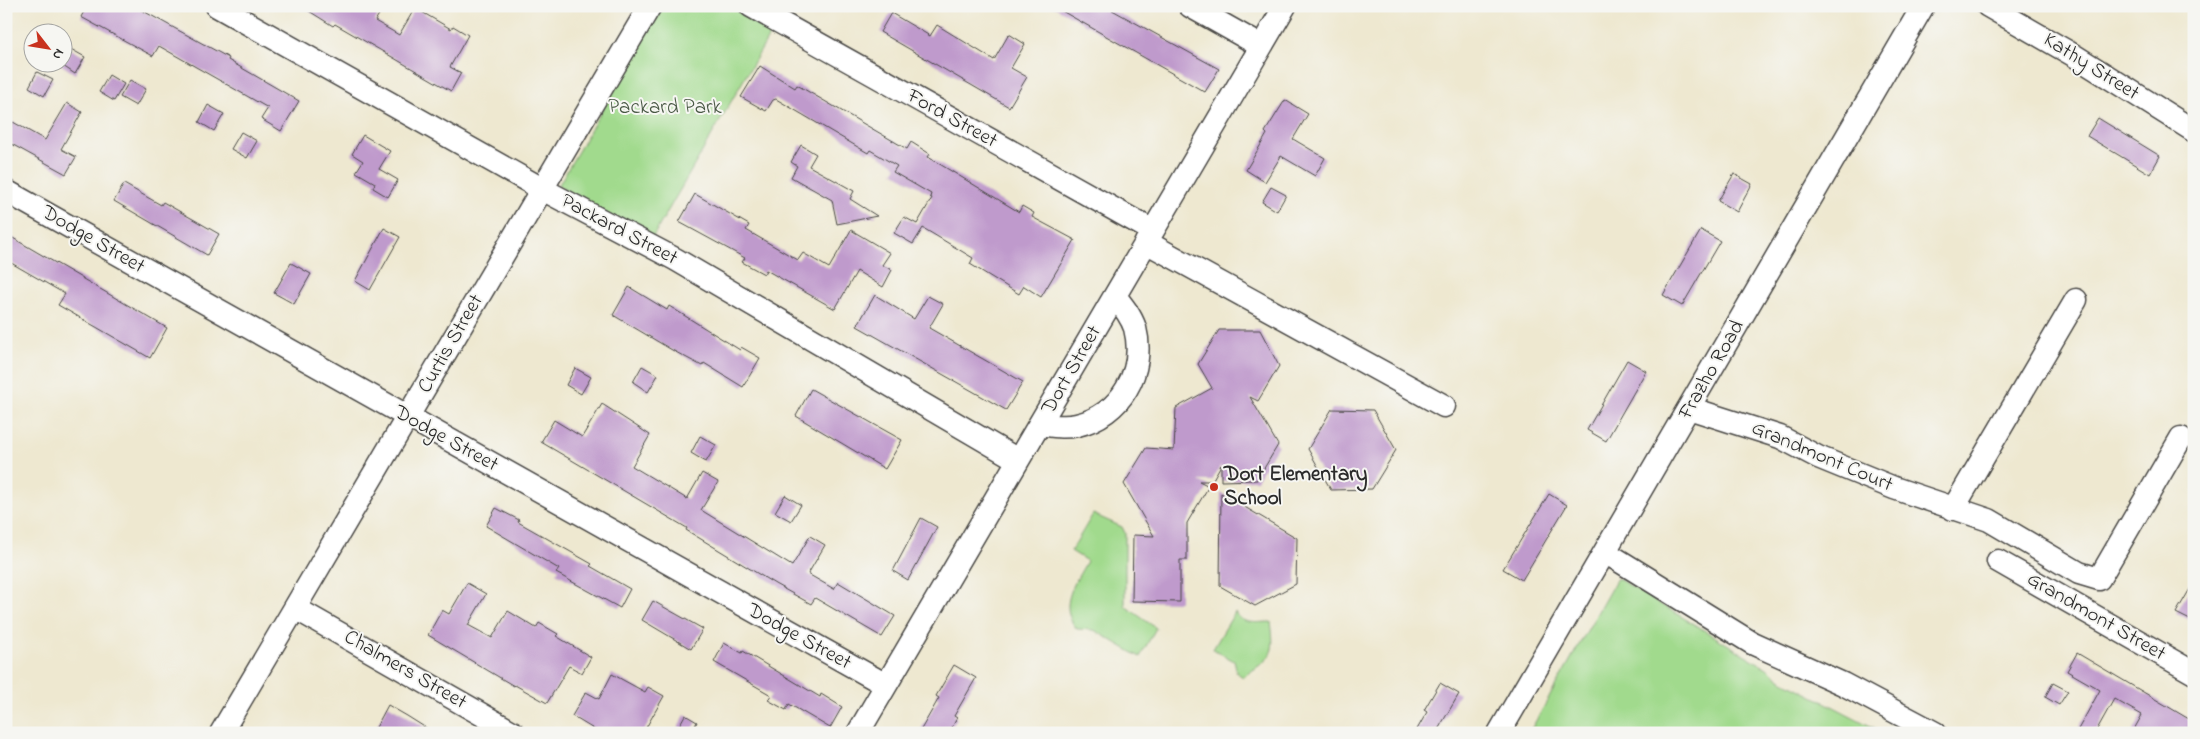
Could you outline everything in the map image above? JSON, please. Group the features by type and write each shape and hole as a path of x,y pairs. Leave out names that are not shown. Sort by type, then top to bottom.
{"street":[{"name":"Packard Street","path":"217,6 542,189 674,260 1018,460"},
{"name":"Curtis Street","path":"221,733 650,6"},
{"name":"Ford Street","path":"751,6 1444,406"},
{"path":"1190,6 1262,46"},
{"name":"Dort Street","path":"858,733 1285,6"},
{"name":"Frazho Road","path":"1499,733 1923,6"},
{"name":"Kathy Street","path":"1988,6 2075,56 2194,131"},
{"name":"Dodge Street","path":"6,191 886,685"},
{"path":"1040,424 1058,427 1076,426 1094,420 1116,404 1132,381 1137,354 1134,327 1126,310 1115,296"},
{"path":"1953,509 2076,300"},
{"name":"Grandmont Court","path":"1690,408 1780,437 1818,457 1953,509 1989,520 2079,573 2099,579 2181,438"},
{"path":"1605,552 1752,643 1843,684 1935,733"},
{"name":"Grandmont Street","path":"1998,561 2194,673"},
{"name":"Chalmers Street","path":"295,608 514,733"}],"green space":[{"name":"Packard Park","path":"662,6 729,6 772,31 651,240 558,186"},
{"path":"1093,514 1122,527 1125,533 1125,606 1156,628 1140,657 1094,630 1077,629 1068,612 1068,603 1073,586 1087,561 1071,551"},
{"path":"1617,578 1767,668 1780,679 1884,733 1529,733"},
{"path":"1235,612 1246,621 1256,623 1271,622 1273,643 1269,656 1243,677 1237,673 1234,661 1213,649"}],"building":[{"path":"87,6 134,6 229,58 228,60 299,101 281,131 261,119 268,108 159,46 153,56 81,17"},
{"path":"301,6 384,6 375,21 399,35 415,8 451,29 453,26 468,35 450,67 461,73 451,91 335,24 333,26"},
{"path":"1053,6 1105,6 1219,69 1205,92"},
{"path":"891,13 930,36 937,25 994,60 1009,34 1025,44 1011,68 1027,77 1009,107 880,32"},
{"path":"72,50 85,57 75,74 72,72"},
{"path":"760,66 795,88 797,85 907,149 911,142 930,154 928,157 1019,212 1022,206 1034,213 1032,217 1075,240 1041,297 1024,286 1019,294 970,264 973,258 923,228 913,244 894,233 904,217 917,224 932,198 930,197 931,194 893,172 897,166 870,150 868,153 776,99 773,100 766,111 741,97"},
{"path":"37,72 53,80 44,96 29,87"},
{"path":"109,75 124,84 114,101 99,92"},
{"path":"130,80 146,89 136,106 120,97"},
{"path":"1285,100 1308,114 1293,139 1325,158 1315,176 1281,156 1265,182 1246,170 1267,134 1265,132"},
{"path":"67,103 82,112 61,149 76,157 66,174 6,141 6,134 13,122 45,140"},
{"path":"208,105 224,114 214,131 199,122"},
{"path":"2098,118 2160,156 2150,174 2087,136"},
{"path":"241,132 257,141 247,158 231,149"},
{"path":"363,135 390,151 379,169 398,180 388,197 373,188 375,183 356,172 363,161 352,154"},
{"path":"801,145 816,154 809,166 854,191 850,199 877,216 837,224 832,200 791,177 797,166 791,162"},
{"path":"1734,174 1752,184 1737,212 1718,201"},
{"path":"124,184 161,205 163,202 219,234 207,255 114,201"},
{"path":"1271,187 1286,195 1277,211 1262,202"},
{"path":"695,194 749,225 746,230 798,260 803,253 829,268 851,230 890,253 882,265 892,270 883,287 857,271 835,309 766,270 764,274 742,262 745,258 679,222"},
{"path":"384,228 400,237 370,290 355,281"},
{"path":"1701,230 1720,241 1682,306 1663,295"},
{"path":"6,234 167,328 150,358 58,305 65,294 6,260"},
{"path":"291,263 311,274 294,304 274,293"},
{"path":"629,287 667,310 669,306 740,350 741,347 760,358 743,387 704,363 702,366 613,315"},
{"path":"875,295 914,319 928,296 943,304 929,328 1023,382 1006,410 857,326"},
{"path":"1219,330 1260,330 1279,366 1258,401 1250,397 1278,445 1257,480 1221,481 1221,465 1212,481 1199,481 1209,486 1187,523 1187,560 1180,560 1180,602 1132,601 1133,535 1154,536 1124,484 1146,448 1174,450 1176,408 1212,388 1198,364"},
{"path":"1627,360 1646,371 1606,441 1587,430"},
{"path":"642,366 658,375 648,392 633,382"},
{"path":"575,368 591,377 581,394 566,385"},
{"path":"811,389 902,440 885,469 796,416"},
{"path":"602,404 650,435 632,466 687,499 702,473 718,482 701,510 792,566 810,536 825,545 808,574 834,589 838,582 895,616 882,637 815,598 811,604 775,584 686,530 687,528 541,442 554,420 582,437"},
{"path":"1332,409 1373,410 1396,450 1372,489 1331,490 1308,449"},
{"path":"700,436 716,445 706,462 691,453"},
{"path":"1221,493 1297,538 1296,584 1255,606 1220,586"},
{"path":"1549,494 1567,505 1522,580 1503,569"},
{"path":"785,495 801,505 791,521 775,512"},
{"path":"496,508 592,564 590,566 630,589 620,608 556,573 559,569 486,526"},
{"path":"921,518 937,527 908,580 893,571"},
{"path":"2194,582 2194,622 2176,613"},
{"path":"467,583 486,594 468,625 492,638 508,611 536,628 539,623 558,634 556,636 591,657 582,673 569,666 547,703 514,686 428,635 442,610 449,614"},
{"path":"653,601 703,629 691,649 642,620"},
{"path":"724,643 742,653 743,651 820,697 821,694 842,707 830,728 789,704 786,710 768,700 771,695 714,662"},
{"path":"2077,653 2194,722 2194,733 2132,733 2142,715 2114,699 2095,733 2076,733 2100,690 2067,671"},
{"path":"954,665 976,678 954,716 957,718 949,733 919,733 939,698 936,696"},
{"path":"612,674 645,692 648,687 664,696 643,733 600,733 572,716 586,692 599,699"},
{"path":"1440,683 1459,694 1436,733 1415,733 1427,712 1424,710"},
{"path":"2053,683 2068,691 2059,705 2045,697"},
{"path":"388,705 407,716 434,733 373,733"},
{"path":"685,715 697,722 691,733 675,733"}],"place":[{"name":"Dort Elementary School","path":"1214,487"}]}
